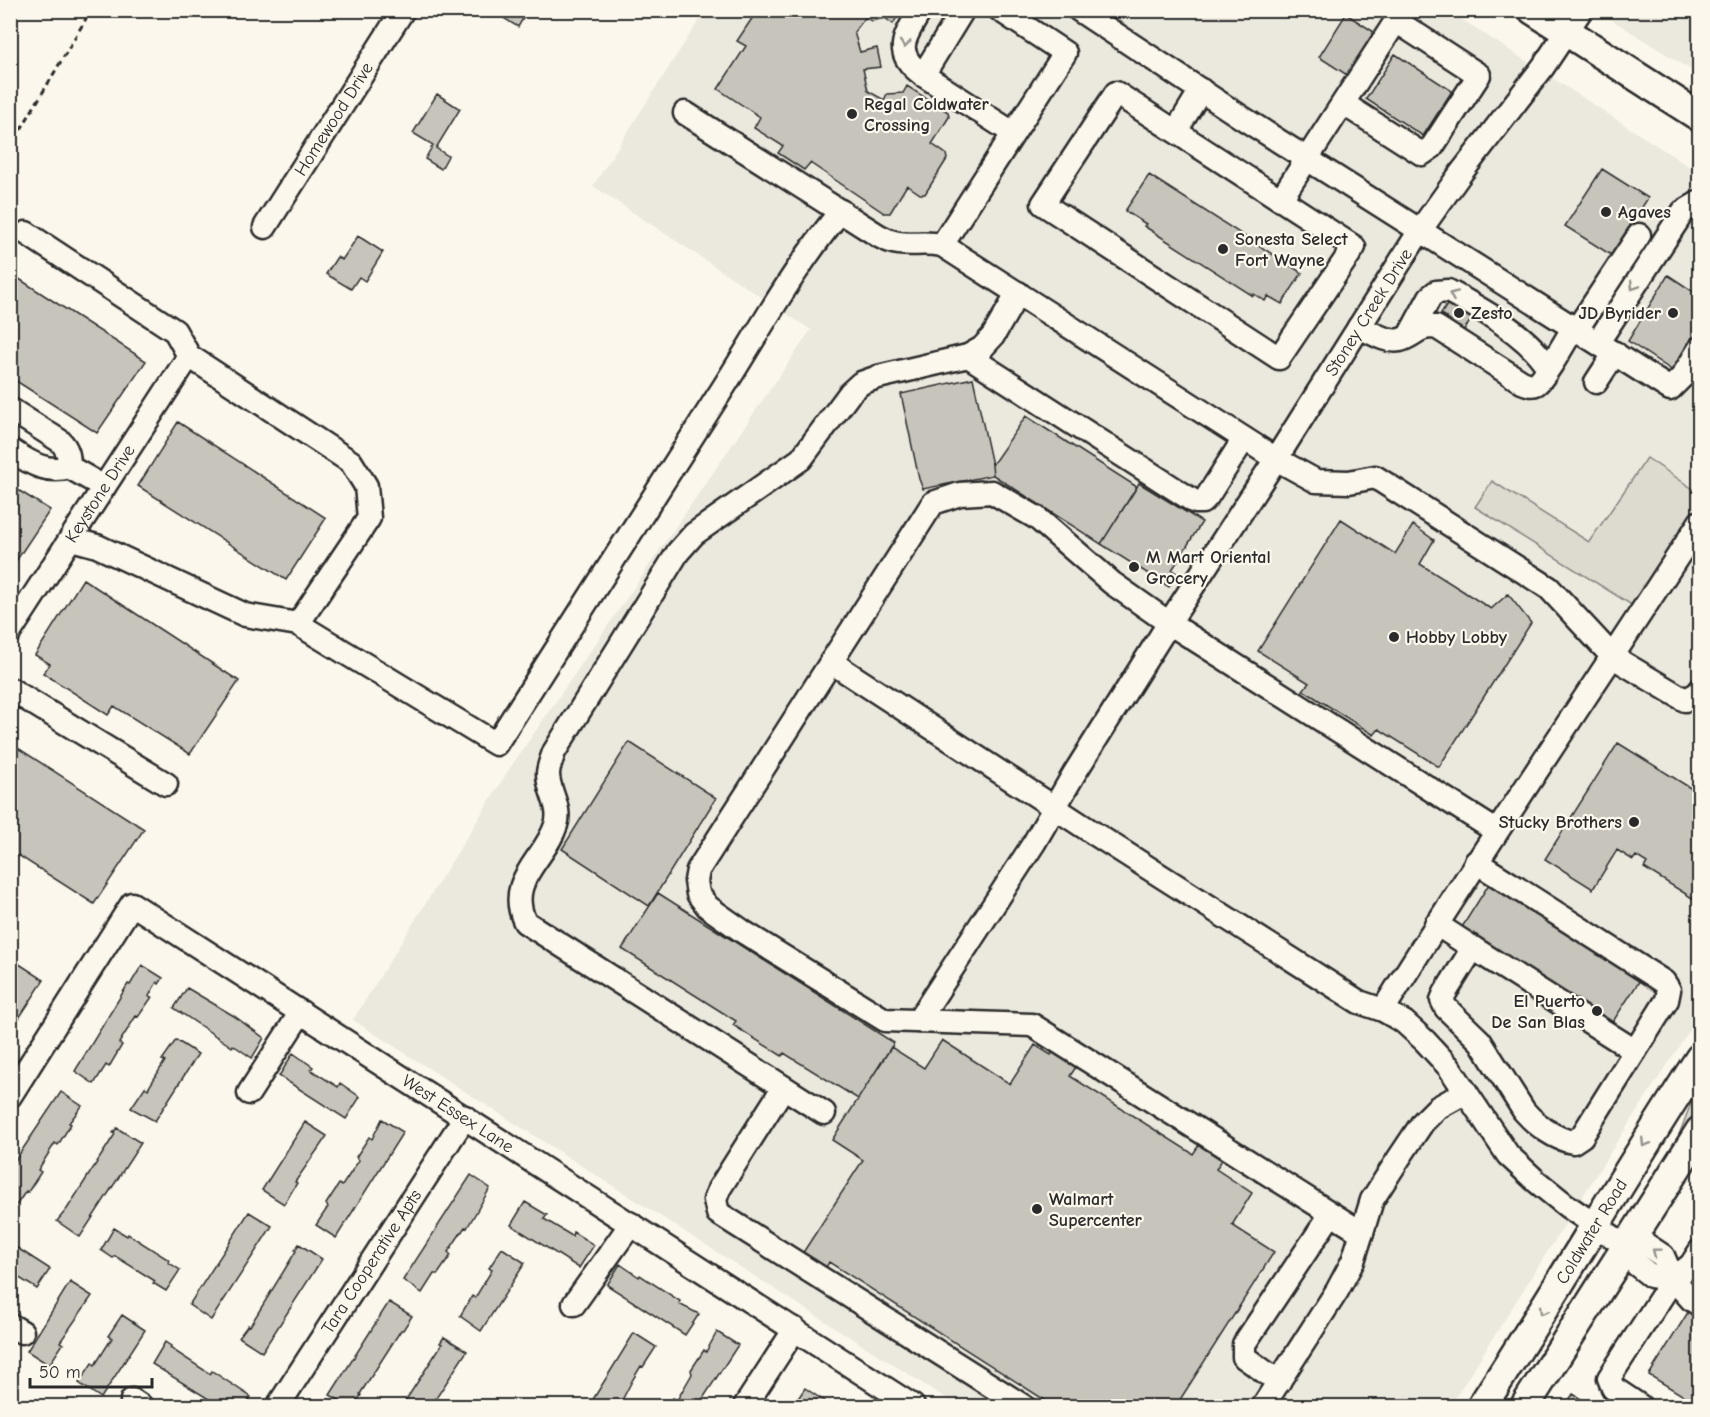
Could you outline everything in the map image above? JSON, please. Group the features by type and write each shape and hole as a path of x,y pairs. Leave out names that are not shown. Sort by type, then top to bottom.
{"main road":[{"path":"1533,10 1574,21 1700,117"},
{"name":"Coldwater Road","path":"1482,1407 1700,1058"},
{"path":"1626,1246 1626,1232 1630,1216 1658,1170 1680,1112 1676,1094"},
{"name":"Coldwater Road","path":"1521,1403 1700,1131"},
{"path":"1521,1403 1550,1337 1593,1263 1597,1251 1595,1225"},
{"path":"1521,1347 1527,1358 1521,1403"}],"street":[{"name":"Homewood Drive","path":"265,227 403,10"},
{"path":"921,10 906,34 903,51 909,65 1013,133"},
{"path":"922,75 963,10"},
{"path":"942,245 1065,53 999,10"},
{"path":"1079,10 1308,159 1670,389 1682,377 1700,348"},
{"path":"1281,199 1344,104 1395,21 1479,75 1432,147 1422,154 1344,104"},
{"name":"Stoney Creek Drive","path":"918,1021 1034,843 1169,622 1276,459 1421,230 1574,21"},
{"path":"1176,131 1201,90"},
{"path":"1116,93 1176,131 1354,247 1279,358 1043,204 1116,93"},
{"path":"686,113 893,244 908,245 929,242 942,245 1244,439 1316,481 1349,482 1375,477 1549,588 1613,657 1685,700 1700,690"},
{"path":"1596,382 1606,347 1666,237 1683,212 1700,202"},
{"path":"71,539 97,546 245,615 298,624 496,744 735,370 790,279 817,239 841,211"},
{"path":"26,233 175,331 189,356 351,462 366,486 369,518 298,624"},
{"path":"1359,327 1387,340 1400,340 1426,326 1436,327 1522,382 1536,384 1639,234"},
{"path":"1410,334 1430,297 1436,292 1448,291 1522,337 1540,353 1548,368"},
{"path":"824,1113 525,922 519,910 519,896 524,881 556,825 558,812 550,790 547,772 560,742 678,552 694,534 801,459 850,393 861,383 878,376 968,356 982,348 993,336 1018,293"},
{"name":"Keystone Drive","path":"10,632 189,356"},
{"path":"968,356 1195,502 1202,502 1207,497 1244,439"},
{"path":"10,409 60,441 66,447 69,467"},
{"path":"10,450 35,466 58,470 69,467 104,487"},
{"path":"1362,1233 1032,1025 885,1020 745,933 708,907 698,894 696,881 698,870 933,503 960,494 976,492 992,492 1037,518 1112,583 1169,622 1496,831"},
{"path":"1383,1010 1496,831 1700,522"},
{"path":"831,662 1359,1002 1383,1010 1404,1022 1449,1068 1508,1155 1536,1181 1626,1246 1637,1265 1651,1276 1673,1279 1690,1299 1700,1305"},
{"path":"10,690 166,784"},
{"path":"1473,948 1445,993 1442,1000 1446,1008 1480,1041 1528,1116 1563,1140 1573,1142 1582,1136 1667,1000 1670,990 1664,982 1476,862"},
{"name":"West Essex Lane","path":"10,1096 132,904 913,1407"},
{"path":"1436,924 1635,1051"},
{"path":"249,1093 301,1012"},
{"path":"783,1088 719,1189 715,1200 718,1213 1023,1407"},
{"path":"1263,1407 1313,1332 1353,1261 1372,1200 1423,1122 1437,1108 1466,1092"},
{"name":"Tara Cooperative Apts","path":"278,1407 465,1117"},
{"path":"1279,1382 1244,1357 1244,1344 1331,1214"},
{"path":"574,1304 631,1224"},
{"path":"1640,1407 1612,1389 1609,1378 1673,1279 1691,1265 1700,1251"},
{"path":"745,1407 789,1325"}],"path":[{"path":"10,148 87,17 98,10"}],"shaded area":[{"path":"705,11 1449,11 1699,173 1699,1016 1450,1406 958,1406 353,1020 508,771 811,330 593,186"},
{"path":"1598,11 1699,11 1699,75"},
{"path":"1647,458 1699,493 1699,515 1638,609 1475,507 1492,481 1589,542"},
{"path":"1699,1088 1699,1112 1669,1161 1693,1098"}],"building":[{"path":"491,10 528,10 518,27"},
{"name":"Regal Coldwater Crossing","path":"749,10 901,10 893,24 885,18 872,21 865,18 854,32 860,52 877,48 881,67 863,69 868,91 884,100 887,94 903,93 907,86 948,112 949,117 932,144 946,154 947,159 925,194 920,194 907,185 890,213 884,213 810,163 804,170 778,153 783,146 754,128 760,117 718,89 746,46 737,41 753,17 748,12"},
{"path":"1346,14 1374,32 1347,75 1319,57"},
{"path":"1395,54 1452,91 1423,136 1366,99"},
{"path":"437,94 460,109 436,148 448,156 441,169 425,159 433,145 413,133"},
{"name":"Agaves","path":"1602,169 1648,198 1611,255 1565,226"},
{"name":"Sonesta Select Fort Wayne","path":"1149,175 1302,273 1282,304 1268,296 1265,301 1254,294 1253,296 1144,226 1146,224 1125,211"},
{"path":"358,236 383,252 365,281 359,277 351,289 326,274 337,257 342,260"},
{"path":"10,273 146,361 97,433 10,377"},
{"name":"JD Byrider","path":"1668,275 1700,296 1700,330 1673,371 1628,341"},
{"name":"Zesto","path":"1452,297 1476,313 1464,330 1459,327 1456,330 1445,322 1447,318 1441,314"},
{"path":"973,378 993,475 923,489 901,394"},
{"path":"1026,416 1137,487 1101,544 993,475 992,465"},
{"path":"178,422 326,518 286,580 138,486"},
{"path":"1139,483 1202,522 1172,570 1178,574 1169,587 1101,544"},
{"path":"10,485 50,510 10,570"},
{"name":"Hobby Lobby","path":"1341,519 1395,554 1413,525 1434,540 1420,564 1491,609 1508,594 1531,623 1439,767 1379,729 1374,735 1303,690 1309,683 1258,651"},
{"path":"83,579 239,681 190,754 114,706 108,715 43,673 50,664 35,655"},
{"path":"629,742 716,798 649,906 562,849"},
{"path":"10,743 144,829 94,904 18,855 12,864 10,863"},
{"name":"Stucky Brothers","path":"1618,743 1700,794 1700,898 1697,901 1644,868 1647,863 1636,856 1633,860 1617,850 1593,889 1545,859"},
{"path":"1489,884 1640,980 1612,1023 1462,927"},
{"path":"658,893 894,1043 858,1099 784,1053 782,1056 733,1025 736,1021 622,949"},
{"path":"10,958 44,980 10,1032"},
{"path":"142,965 163,978 159,984 157,982 149,996 152,997 138,1017 136,1016 119,1043 122,1045 109,1067 106,1065 94,1084 75,1071"},
{"path":"187,988 234,1016 264,1038 252,1058 174,1008"},
{"path":"176,1040 198,1054 155,1121 131,1108 145,1087 148,1089 165,1061 162,1060"},
{"name":"Walmart Supercenter","path":"942,1040 1010,1084 1035,1045 1051,1055 1053,1052 1076,1067 1070,1076 1193,1154 1199,1145 1222,1160 1216,1169 1252,1193 1232,1225 1274,1252 1176,1406 1054,1406 829,1262 825,1269 802,1254 863,1160 832,1140 891,1047 924,1068"},
{"path":"293,1053 313,1067 311,1070 338,1087 340,1083 360,1097 346,1119 279,1076"},
{"path":"61,1092 82,1106 69,1123 71,1124 58,1145 55,1143 38,1170 41,1172 28,1192 26,1191 13,1210 10,1208 10,1168"},
{"path":"382,1119 403,1132 336,1238 316,1225 328,1207 326,1204 339,1184 342,1186 359,1160 356,1157 369,1137 372,1139"},
{"path":"305,1122 327,1136 295,1182 297,1183 284,1204 262,1190"},
{"path":"117,1128 141,1143 80,1237 57,1221 67,1209"},
{"path":"471,1175 490,1188 467,1228 465,1227 448,1252 451,1255 438,1274 434,1274 422,1293 403,1280"},
{"path":"525,1202 547,1215 544,1219 572,1236 573,1232 594,1245 579,1268 511,1225"},
{"path":"249,1212 272,1226 211,1320 189,1305"},
{"path":"114,1228 127,1236 128,1234 169,1260 168,1262 180,1270 166,1291 153,1283 155,1281 101,1250"},
{"path":"11,1244 50,1269 37,1289 18,1277 17,1279 10,1275"},
{"path":"299,1244 322,1259 262,1352 239,1337 248,1325 250,1326"},
{"path":"502,1248 525,1263 481,1331 460,1316 472,1296 475,1298 492,1270 489,1268"},
{"path":"620,1264 680,1301 679,1304 699,1314 685,1335 607,1285"},
{"path":"70,1282 92,1296 60,1342 63,1344 49,1365 27,1351"},
{"path":"389,1302 412,1316 354,1406 349,1406 330,1395"},
{"path":"1690,1309 1700,1315 1700,1406 1649,1375"},
{"path":"122,1315 145,1330 101,1398 79,1383 92,1363 95,1365 112,1338 108,1336"},
{"path":"717,1332 738,1345 698,1406 668,1406 673,1398 677,1400 692,1374 691,1370 704,1350 706,1352"},
{"path":"634,1333 656,1347 643,1367 641,1366 619,1406 601,1406 592,1401"},
{"path":"444,1337 467,1351 431,1406 402,1406 442,1344 440,1343"},
{"path":"165,1342 171,1346 170,1348 210,1374 212,1371 251,1397 245,1406 220,1406 152,1364"},
{"path":"805,1388 824,1401 821,1406 793,1406"},
{"path":"1573,1394 1589,1404 1588,1406 1565,1406"}],"place":[{"name":"Regal Coldwater Crossing","path":"852,114"},
{"name":"Agaves","path":"1606,212"},
{"name":"Sonesta Select Fort Wayne","path":"1223,249"},
{"name":"Zesto","path":"1459,313"},
{"name":"JD Byrider","path":"1673,313"},
{"name":"M Mart Oriental Grocery","path":"1134,567"},
{"name":"Hobby Lobby","path":"1394,637"},
{"name":"Stucky Brothers","path":"1634,822"},
{"name":"El Puerto De San Blas","path":"1597,1011"},
{"name":"Walmart Supercenter","path":"1037,1209"}]}
